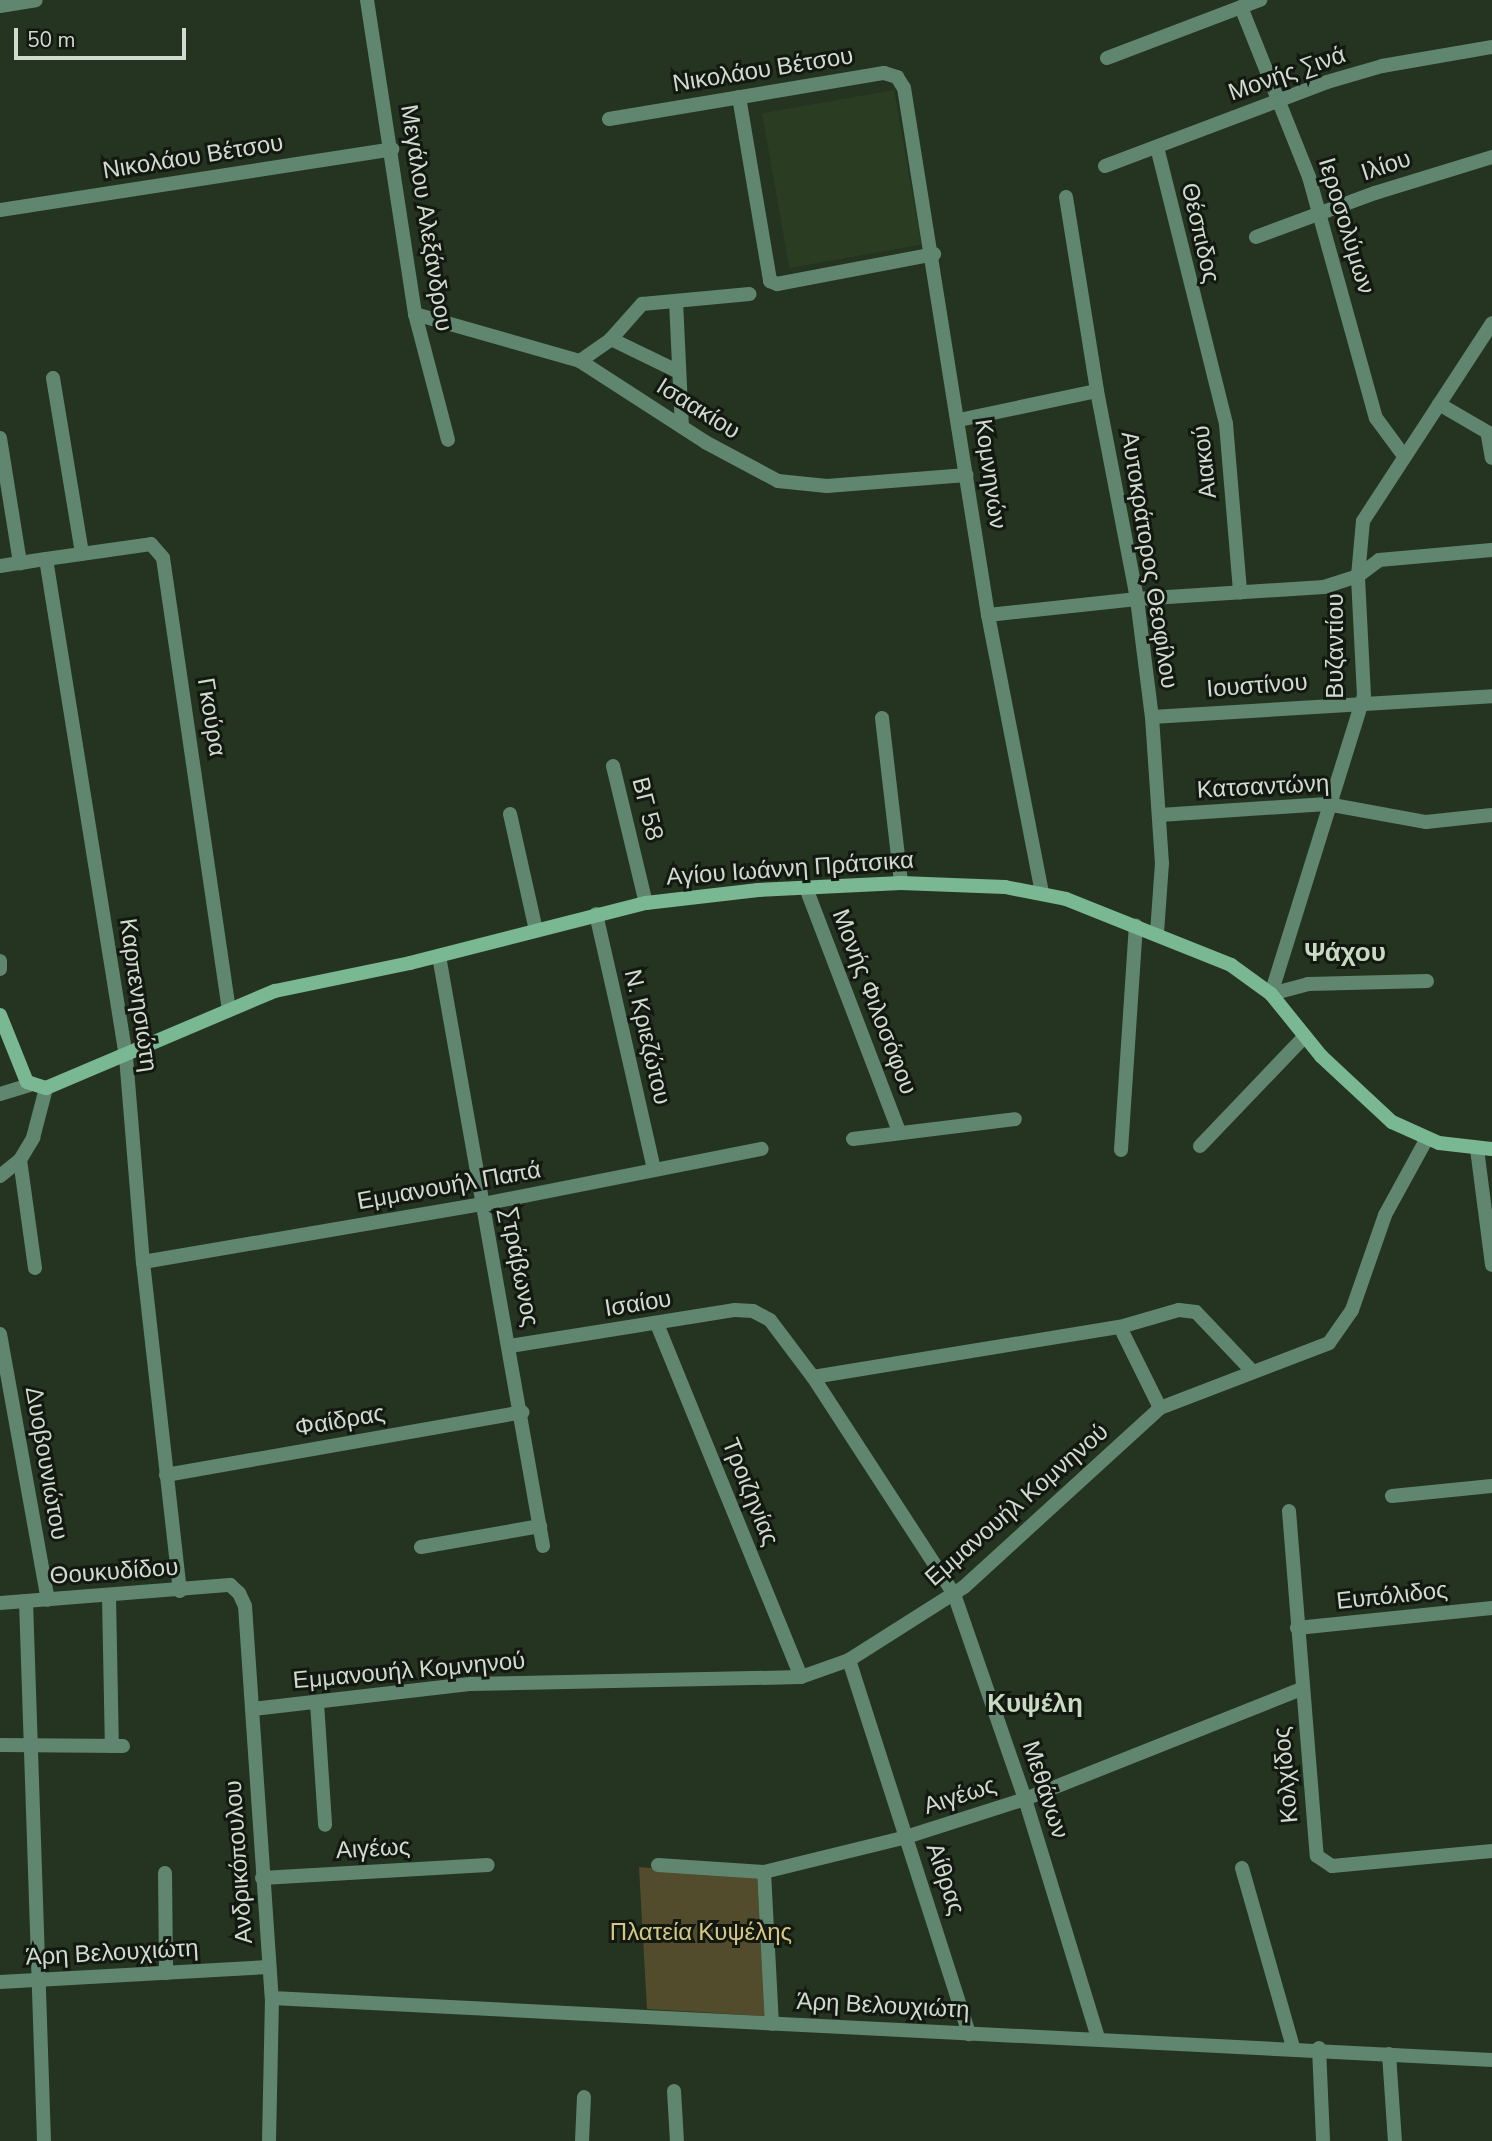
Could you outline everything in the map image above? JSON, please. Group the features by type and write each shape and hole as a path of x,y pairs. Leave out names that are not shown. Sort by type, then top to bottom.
{"main road":[{"name":"Αγίου Ιωάννη Πράτσικα","path":"46,1088 126,1057 229,1008 289,987 439,956 646,903 806,888 901,883 1042,893 1157,932 1231,965 1271,993 1304,1037 1375,1109 1426,1140 1485,1149"},
{"path":"0,1015 29,1085 46,1088"}],"street":[{"path":"0,6 36,0"},
{"name":"Μεγάλου Αλεξάνδρου","path":"367,0 392,149 415,314 448,440"},
{"path":"1107,58 1260,0"},
{"name":"Ιεροσολύμων","path":"1241,7 1279,98 1321,212 1377,418 1404,456"},
{"name":"Μονής Σινά","path":"1105,166 1279,98 1382,66 1492,47"},
{"name":"Νικολάου Βέτσου","path":"609,118 884,73"},
{"name":"Κομνηνών","path":"884,73 897,77 904,88 934,254 988,615 1042,893"},
{"path":"739,97 770,281 776,284 934,254"},
{"name":"Θέσπιδος","path":"1157,147 1199,330"},
{"name":"Νικολάου Βέτσου","path":"0,210 392,149"},
{"name":"Ιλίου","path":"1256,237 1321,212 1492,158"},
{"name":"Αυτοκράτορος Θεοφίλου","path":"1066,197 1097,391 1137,599 1152,717 1160,815 1162,887 1157,932"},
{"path":"580,361 611,339 642,304 750,294"},
{"path":"676,301 677,371 682,427"},
{"name":"Ισαακίου","path":"415,314 580,361 754,471 794,485 967,475"},
{"name":"Βυζαντίου","path":"1271,993 1328,804 1363,701 1358,576 1363,521 1492,323"},
{"name":"Αιακού","path":"1199,330 1226,424 1240,592"},
{"path":"611,339 677,371"},
{"path":"53,379 82,554"},
{"path":"959,420 1097,391"},
{"path":"1439,404 1490,435 1492,458"},
{"path":"0,438 20,563"},
{"name":"Γκούρα","path":"46,559 151,544 163,558 229,1008"},
{"path":"988,615 1137,599 1324,587 1358,576 1379,560 1492,550"},
{"path":"0,566 46,559"},
{"name":"Καρπενησιώτη","path":"46,559 126,1057 143,1262 180,1591"},
{"name":"Ιουστίνου","path":"1152,717 1363,701 1492,695"},
{"path":"881,718 901,883"},
{"name":"ΒΓ 58","path":"613,766 646,903"},
{"name":"Κατσαντώνη","path":"1160,815 1328,804 1426,822 1492,815"},
{"path":"510,814 536,930"},
{"name":"Μονής Φιλοσόφου","path":"806,888 900,1132"},
{"name":"Ν. Κριεζώτου","path":"596,915 654,1169"},
{"path":"1121,1150 1136,925"},
{"name":"Στράβωνος","path":"439,956 522,1412 543,1546"},
{"path":"0,961 0,970"},
{"path":"1271,993 1308,984 1427,981"},
{"path":"1200,1146 1304,1037"},
{"path":"0,1094 29,1085"},
{"path":"0,1176 20,1160 40,1121 46,1088"},
{"path":"853,1139 1015,1119"},
{"name":"Εμμανουήλ Κομνηνού","path":"253,1709 470,1684 801,1677 849,1660 954,1594 1160,1408 1329,1343 1341,1331 1385,1216 1426,1140"},
{"name":"Εμμανουήλ Παπά","path":"143,1262 483,1204 762,1149"},
{"path":"1485,1149 1492,1265"},
{"path":"20,1160 35,1268"},
{"name":"Ισαίου","path":"510,1346 657,1325 735,1310 770,1320"},
{"path":"813,1377 1120,1327 1179,1310 1196,1312 1252,1371"},
{"name":"Μεθάνων","path":"770,1320 813,1377 954,1594 1026,1799 1098,2038"},
{"name":"Τροιζηνίας","path":"657,1325 801,1677"},
{"path":"1120,1327 1160,1408"},
{"name":"Δυοβουνιώτου","path":"0,1334 48,1600"},
{"name":"Φαίδρας","path":"166,1475 522,1412"},
{"path":"1392,1496 1492,1486"},
{"name":"Κολχίδος","path":"1289,1511 1315,1849 1321,1860 1332,1866 1492,1851"},
{"path":"421,1547 540,1526"},
{"name":"Θουκυδίδου","path":"0,1603 230,1585"},
{"name":"Ανδρικόπουλου","path":"230,1585 245,1606 253,1709 262,1878 272,1998 269,2141"},
{"path":"0,1745 118,1746 109,1596"},
{"path":"26,1601 44,2141"},
{"name":"Ευπόλιδος","path":"1297,1628 1492,1608"},
{"name":"Αίθρας","path":"849,1660 969,2034"},
{"name":"Αιγέως","path":"658,1865 764,1872 906,1837 1026,1799 1302,1689"},
{"path":"317,1703 325,1825"},
{"name":"Αιγέως","path":"262,1878 488,1865"},
{"path":"1242,1868 1293,2047"},
{"path":"764,1872 772,2024"},
{"path":"165,1873 166,1973"},
{"name":"Άρη Βελουχιώτη","path":"0,1982 269,1967"},
{"name":"Άρη Βελουχιώτη","path":"272,1998 969,2034 1319,2048 1492,2060"},
{"path":"1319,2048 1323,2141"},
{"path":"1389,2054 1395,2141"},
{"path":"674,2091 677,2141"},
{"path":"582,2141 584,2097"}],"shaded area":[{"path":"894,90 921,245 789,268 762,113"}],"green space":[{"name":"Πλατεία Κυψέλης","path":"639,1867 757,1878 766,2016 647,2009"}],"district":[{"name":"Ψάχου","path":"1345,953"},
{"name":"Κυψέλη","path":"1035,1704"}]}
